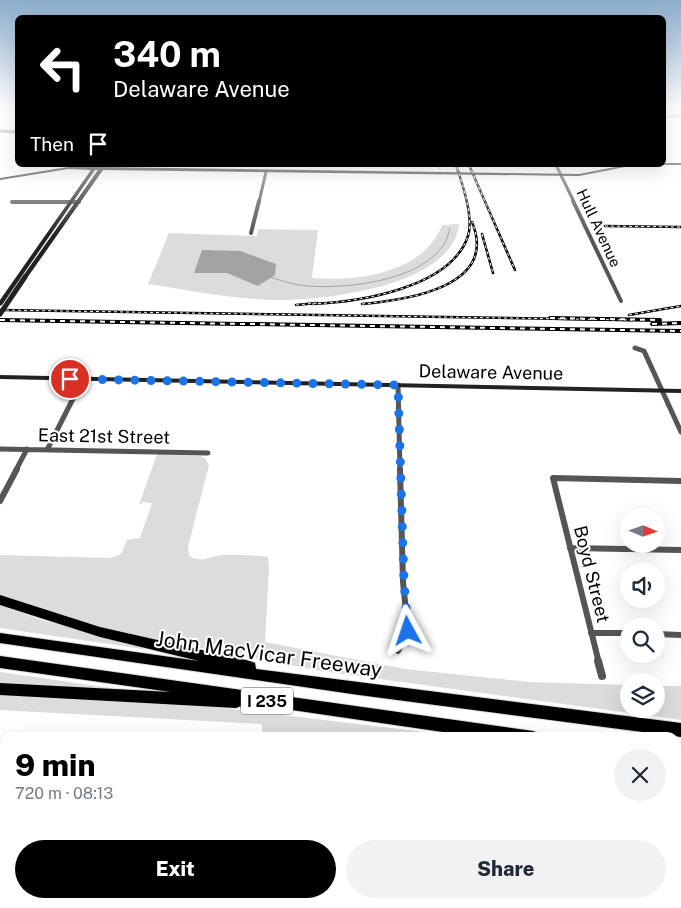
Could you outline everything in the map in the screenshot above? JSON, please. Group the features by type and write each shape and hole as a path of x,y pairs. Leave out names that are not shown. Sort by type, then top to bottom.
{"highway":[{"path":"0,600 100,632 302,680"},
{"name":"John MacVicar Freeway","path":"0,638 359,689 681,730"},
{"name":"I 235","path":"0,662 491,732"},
{"path":"0,689 296,705"}],"main road":[{"path":"666,164 681,164"},
{"path":"0,179 52,170 95,167 266,172 589,175 624,167"},
{"path":"0,314 70,202 95,167"},
{"path":"0,304 79,202 103,167"},
{"name":"Delaware Avenue","path":"0,377 681,391"}],"street":[{"name":"Hull Avenue","path":"557,167 621,301"},
{"path":"250,232 266,172"},
{"path":"12,202 79,202"},
{"path":"635,348 644,351 681,432"},
{"path":"48,450 83,379"},
{"path":"398,385 404,582 408,631 398,651"},
{"name":"East 21st Street","path":"0,449 208,454"},
{"path":"0,501 27,449"},
{"name":"Boyd Street","path":"602,676 553,478 681,481"},
{"path":"570,548 681,550"},
{"path":"591,633 620,633"},
{"path":"665,634 681,635"}],"shaded area":[{"path":"459,224 451,245 434,263 410,276 382,286 352,293 294,300 272,300 226,296 148,284 169,233 257,236 258,229 318,230 312,278 330,279 368,276 405,264 420,254 433,241 442,225"},
{"path":"202,250 240,251 276,264 275,275 258,286 227,273 194,273"},
{"path":"157,454 200,456 205,458 209,465 188,547 189,556 199,559 219,555 268,557 265,642 405,669 529,682 620,685 620,712 321,671 130,634 85,623 0,595 0,555 110,558 121,554 127,540 140,538 152,503 143,502 139,505"},
{"path":"0,605 41,620 144,647 143,649 0,628"},
{"path":"0,672 111,688 0,684"},
{"path":"665,686 681,686 681,720 665,718"},
{"path":"0,694 205,706 426,732 262,732 262,724 0,710"}],"waterway":[{"path":"270,277 298,285 324,287 361,284 400,275 432,258 444,244 450,228"}],"railway":[{"path":"312,304 354,300 401,289 424,280 443,268 458,254 468,236 469,219 467,200 457,167"},
{"path":"470,167 515,270"},
{"path":"362,304 402,299 424,293 444,286 461,275 473,262 477,244 472,222"},
{"path":"605,226 681,227"},
{"path":"482,234 493,273"},
{"path":"296,305 317,303"},
{"path":"629,315 681,306"},
{"path":"0,310 632,320"},
{"path":"550,318 660,320"},
{"path":"0,320 681,331"},
{"path":"652,324 681,323"}],"route":[{"path":"70,379 398,385 404,582 408,631"}]}
